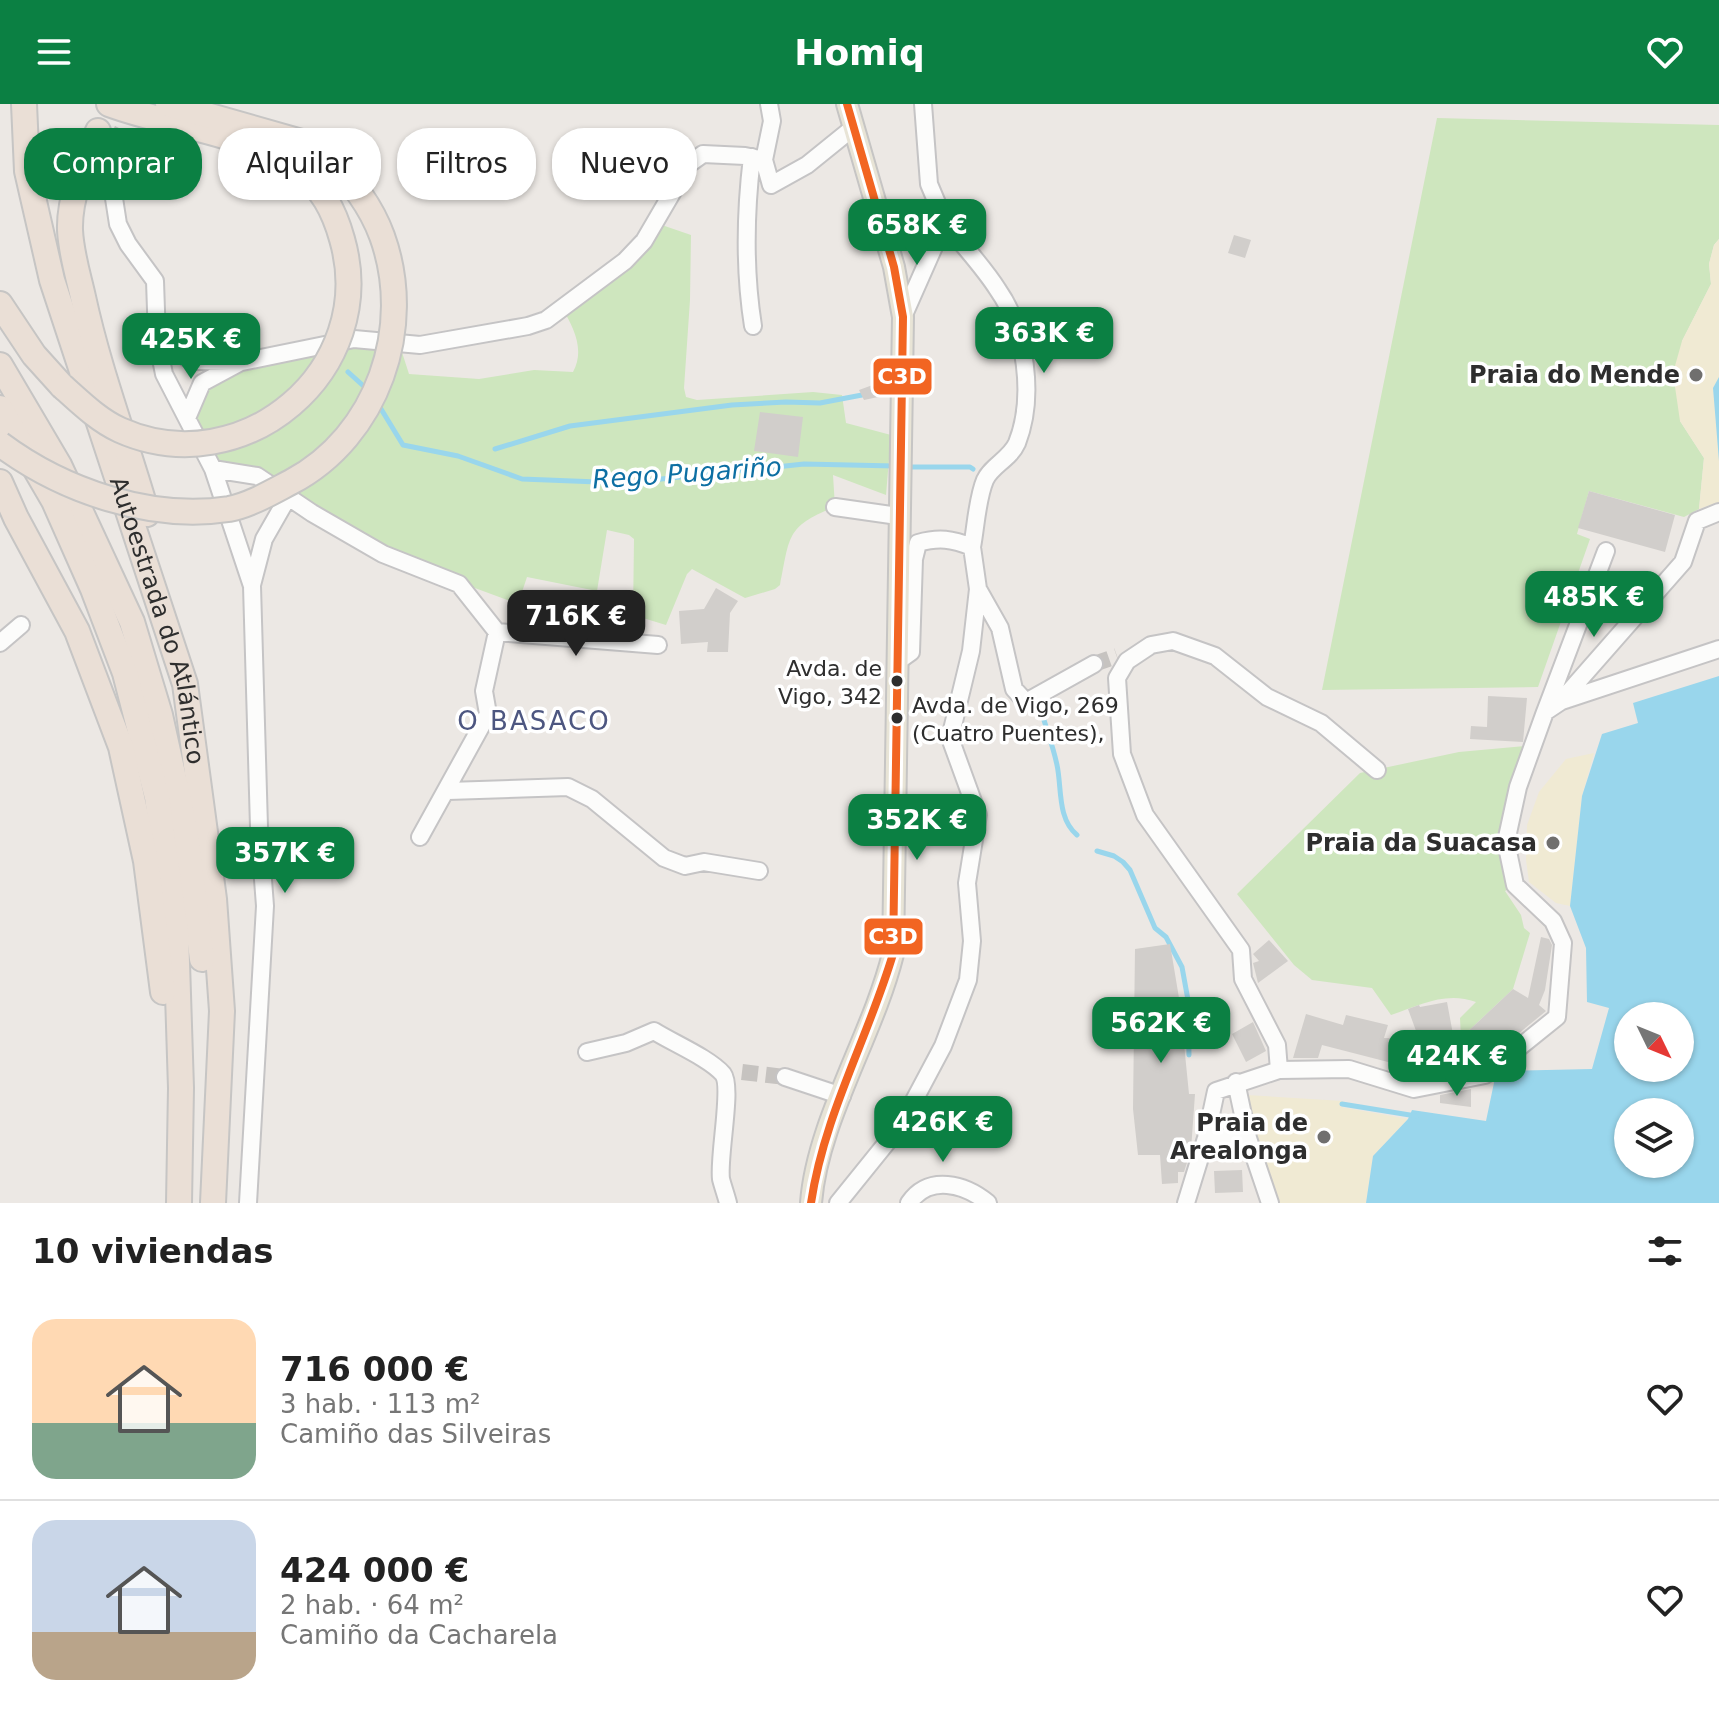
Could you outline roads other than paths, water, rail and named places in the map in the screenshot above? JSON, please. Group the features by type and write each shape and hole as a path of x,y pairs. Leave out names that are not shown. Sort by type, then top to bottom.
{"highway":[{"name":"Autoestrada do Atlántico","path":"24,104 27,171 52,280 185,684 214,899 222,1011 213,1203"},
{"path":"0,304 34,355 62,386 102,420 156,441 198,444 221,440 258,427 304,394 331,358 341,334 348,299 346,251 330,205 313,180 280,156 253,145 109,104"},
{"path":"0,444 41,470 83,490 177,511 231,509 306,475 353,430 372,399 394,335 394,282 381,233 349,177 323,152 305,143 168,104"},
{"path":"74,200 70,229 72,250 95,351 160,560 185,684"},
{"name":"Autoestrada do Atlántico","path":"0,365 59,465 132,622 160,715 185,828 201,940 214,1149"},
{"name":"Autoestrada do Atlántico","path":"0,408 54,501 93,589 125,673 157,797 176,932 181,1088 179,1203"},
{"path":"0,482 77,631 121,747 146,861 162,979 173,1203"}],"main road":[{"path":"811,1203 822,1147 884,991 893,954 903,317 900,291 847,104"}],"street":[{"path":"753,326 746,284 749,264 746,205 758,158 772,121 769,104"},
{"path":"838,1203 901,1125 943,1046 968,980 972,941 967,883 978,815 950,738 971,651 978,589 972,547 985,478 1006,460 1016,445 1026,405 1026,387 1013,315 998,289 945,222 929,184 923,104"},
{"path":"758,158 771,185 807,165 854,127"},
{"path":"157,339 192,361 242,362 354,339 420,345 528,326 546,320 625,261 644,241 689,164 703,154 758,158"},
{"path":"114,200 118,224 128,244 155,281 157,339 164,374 213,469 252,586"},
{"path":"903,317 945,222"},
{"path":"187,418 202,383 242,362"},
{"path":"213,469 257,476 383,554 459,584 497,632 658,645"},
{"path":"248,1203 265,906 259,827 252,586 264,539 288,497"},
{"path":"835,507 898,511"},
{"path":"1545,712 1560,702 1683,562 1697,521 1719,512"},
{"path":"897,662 911,652 914,559 918,543 937,538 955,540 972,547"},
{"path":"1186,1203 1206,1138 1216,1091 1279,1070 1349,1069 1414,1089 1485,1075 1557,1017 1563,943 1553,921 1515,885 1506,842 1518,787 1606,551"},
{"path":"978,589 1000,628 1014,689 1026,702 1094,664"},
{"path":"0,643 21,625"},
{"path":"420,837 488,714 484,691 497,632"},
{"path":"1117,656 1173,641 1215,656 1267,697 1321,723 1377,770"},
{"path":"1151,645 1127,661 1117,678 1122,754 1145,815 1241,950 1243,979 1277,1045 1279,1070"},
{"path":"1560,702 1719,649"},
{"path":"448,791 568,787 592,799 664,858 685,866 704,862 759,871"},
{"path":"587,1052 626,1043 654,1031 716,1068 734,1075 728,1091 722,1135 721,1178 728,1203"},
{"path":"785,1077 842,1096"},
{"path":"1236,1082 1248,1138 1270,1203"},
{"path":"1206,1138 1248,1138"},
{"path":"909,1203 924,1189 951,1184 977,1194 988,1203"}],"water":[{"path":"1719,377 1719,461 1713,388"},
{"path":"1719,676 1719,1203 1366,1203 1373,1156 1408,1119 1412,1110 1486,1121 1495,1078 1503,1071 1592,1069 1609,1008 1587,1002 1586,948 1570,906 1582,796 1602,734 1638,723 1633,703"}],"waterway":[{"name":"Rego Pugariño","path":"348,372 368,390"},
{"path":"495,449 570,426 732,405 820,403 862,395"},
{"name":"Rego Pugariño","path":"378,404 403,445 458,456 522,479 623,483 804,464 895,466"},
{"name":"Rego Pugariño","path":"905,467 973,469"},
{"name":"Rego Pugariño","path":"1041,710 1057,765 1063,811 1077,835"},
{"name":"Rego Pugariño","path":"1097,851 1114,856 1130,870 1155,928 1166,937 1182,967 1188,1000 1189,1055"},
{"name":"Rego Pugariño","path":"1342,1104 1416,1116"}],"tunnel":[{"path":"123,128 135,104"},
{"path":"1094,664 1117,656"},
{"path":"742,1072 785,1077"}],"place":[{"name":"Praia do Mende","path":"1696,375"},
{"name":"Avda. de Vigo, 342","path":"897,681"},
{"name":"Avda. de Vigo, 269 (Cuatro Puentes),","path":"897,718"},
{"name":"Praia da Suacasa","path":"1553,843"},
{"name":"Praia de Arealonga","path":"1324,1137"}],"district":[{"name":"O BASACO","path":"534,721"}]}
